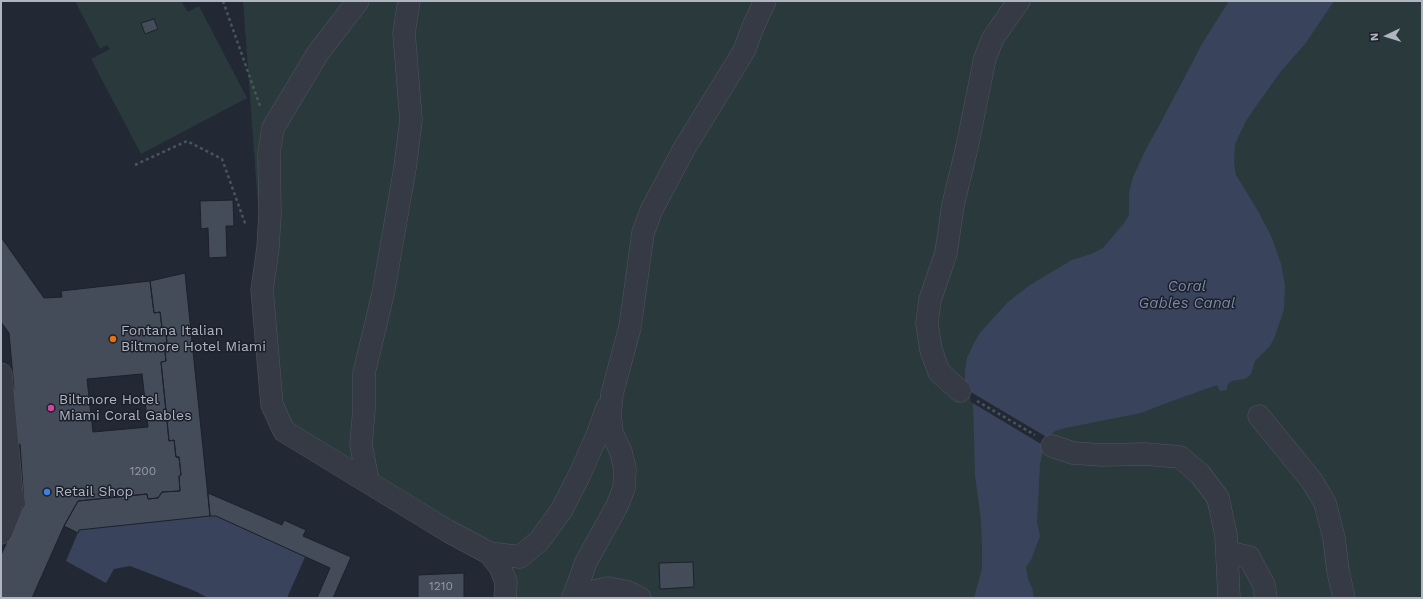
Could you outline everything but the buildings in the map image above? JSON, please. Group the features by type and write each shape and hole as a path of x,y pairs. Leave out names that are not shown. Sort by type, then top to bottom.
{"lane":[{"path":"358,1 318,53 273,128 269,153 270,213 262,290 272,405 284,431 302,443 448,531 489,553 520,557 539,541 561,511 580,474 598,433 612,394 630,327 643,233 651,211 685,147 744,51 765,1"},
{"path":"368,482 361,445 364,409 364,373 382,294 411,120 404,33 409,1"},
{"path":"960,391 939,372 931,350 927,322 930,300 946,253 953,205 967,147 985,58 993,38 1019,1"},
{"path":"1,374 12,495 10,514 1,533"},
{"path":"573,597 586,562 617,506 624,488 625,470 621,452 612,433 610,414 612,394"},
{"path":"1259,416 1312,481 1325,503 1334,538 1338,571 1344,598"},
{"path":"1052,446 1073,453 1102,455 1145,454 1180,457 1200,474 1218,498 1226,535 1229,598"},
{"path":"1227,552 1249,557 1264,584 1266,598"},
{"path":"489,553 500,567 506,582 505,598"},
{"path":"573,597 608,588 628,592 640,598"}],"path":[{"path":"223,1 254,90 272,135"},
{"path":"135,165 187,141 222,159 248,231"},
{"path":"960,391 1052,446"}],"shaded area":[{"path":"75,1 185,1 182,3 188,12 199,6 247,98 141,154 91,59 110,49 107,45 100,49"},
{"path":"243,1 1422,1 1422,598 501,598 495,574 462,546 277,436"}],"water":[{"name":"Coral Gables Canal","path":"1229,1 1334,1 1305,44 1282,70 1256,106 1246,121 1235,144 1234,164 1236,175 1258,211 1272,238 1281,264 1285,285 1284,309 1275,336 1270,346 1255,361 1251,374 1245,379 1232,381 1227,385 1227,390 1220,391 1217,385 1141,413 1065,428 1055,431 1049,436 1043,450 1040,464 1037,522 1040,536 1031,560 1026,567 1034,598 974,598 982,569 982,551 981,520 975,475 973,400 971,390 965,380 967,358 979,334 1008,302 1030,285 1072,260 1091,254 1103,248 1125,222 1129,215 1129,193 1133,177 1146,149 1202,44"},
{"path":"216,516 305,557 287,598 208,598 195,591 130,566 114,569 106,583 66,561 79,530"}],"pier":[{"path":"969,391 1050,439 1046,447 971,402"}],"place":[{"name":"Fontana Italian Biltmore Hotel Miami","path":"113,339"},
{"name":"Biltmore Hotel Miami Coral Gables","path":"51,408"},
{"name":"Retail Shop","path":"47,492"}]}
